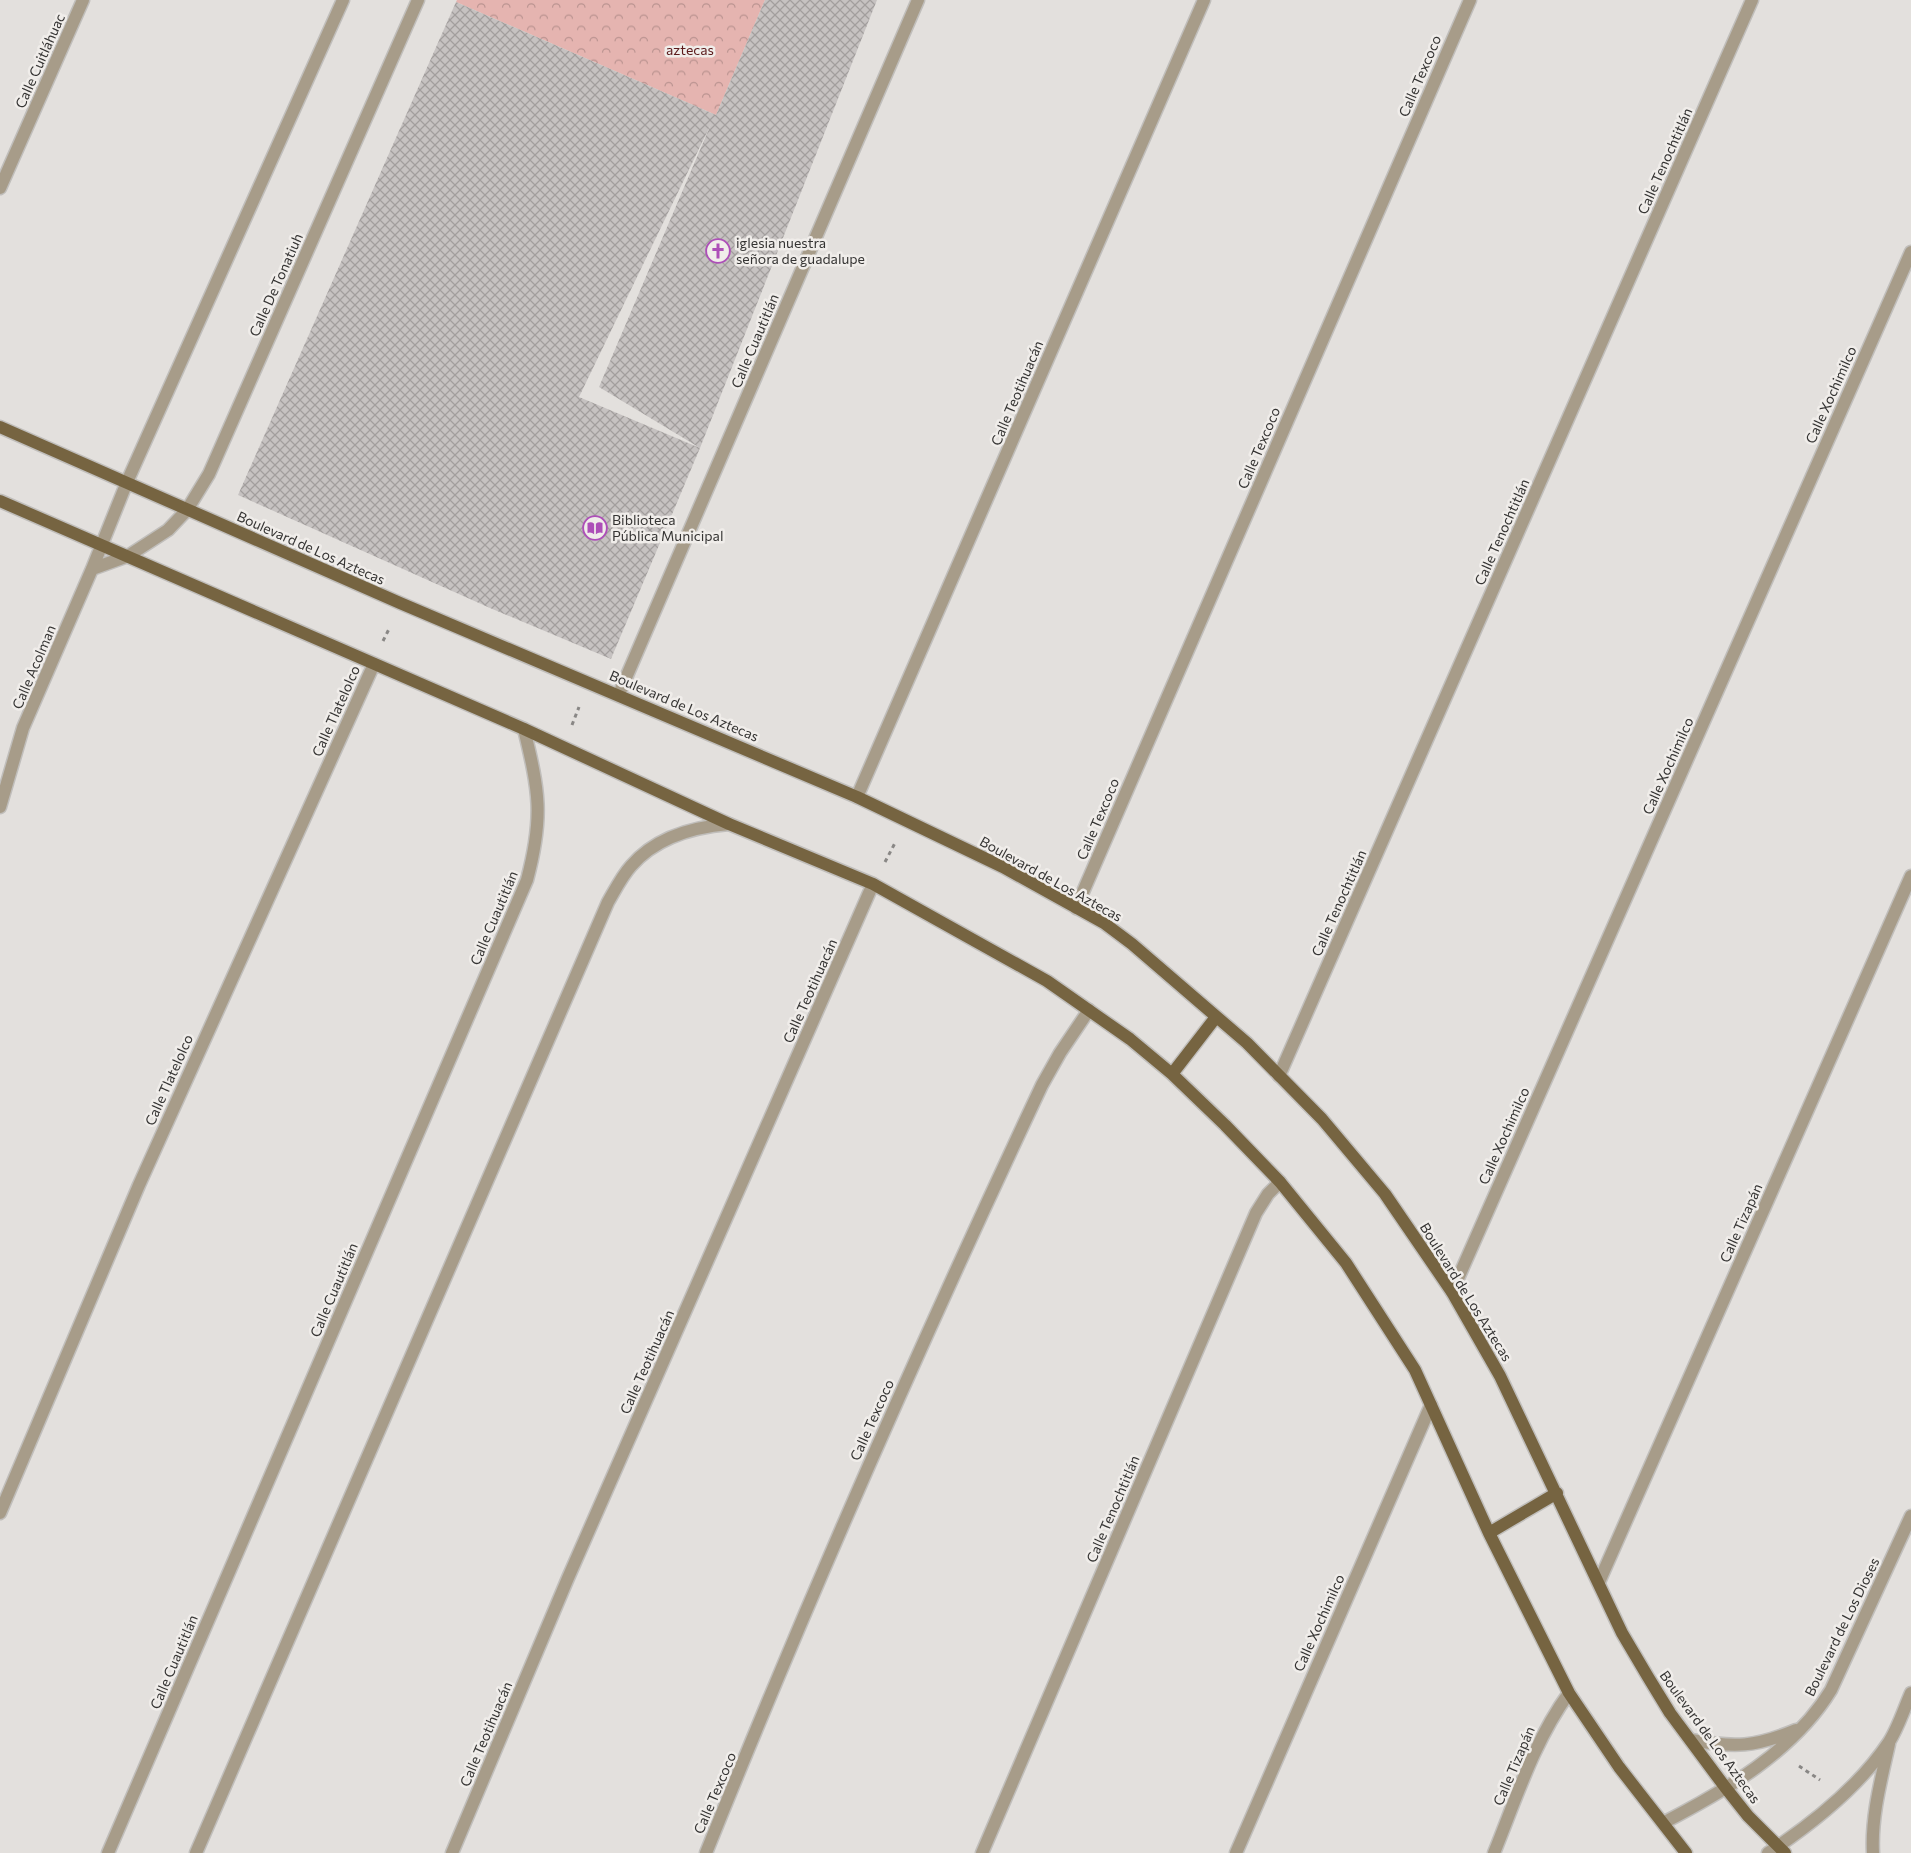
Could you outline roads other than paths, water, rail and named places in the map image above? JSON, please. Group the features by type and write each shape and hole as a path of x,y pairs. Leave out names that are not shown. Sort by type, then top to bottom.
{"main road":[{"name":"Boulevard de Los Aztecas","path":"0,427 400,603 619,694 857,797 1003,867 1076,908 1132,944 1216,1017 1279,1076 1322,1119 1385,1194 1452,1292 1513,1402 1622,1633 1648,1677 1725,1787 1777,1851"},
{"path":"0,501 564,746 730,824 873,884 1005,956 1089,1010 1172,1074 1225,1124 1280,1182 1346,1263 1382,1315 1415,1370 1489,1533 1569,1694 1619,1767 1686,1853"},
{"path":"1172,1074 1216,1017"},
{"path":"1489,1533 1556,1493"}],"street":[{"name":"Calle Cuitláhuac","path":"0,188 83,0"},
{"path":"102,544 127,482 343,0"},
{"name":"Calle De Tonatiuh","path":"128,556 168,530 187,510 213,465 418,0"},
{"name":"Calle Cuautitlán","path":"619,694 918,0"},
{"name":"Calle Teotihuacán","path":"857,797 1204,0"},
{"name":"Calle Texcoco","path":"1076,908 1470,0"},
{"name":"Calle Tenochtitlán","path":"1279,1076 1752,0"},
{"name":"Calle Xochimilco","path":"1452,1292 1911,252"},
{"name":"Calle Acolman","path":"0,807 23,728 102,544"},
{"path":"92,569 128,556"},
{"name":"Calle Tlatelolco","path":"0,1513 139,1185 374,664"},
{"name":"Calle Cuautitlán","path":"108,1853 527,880 536,844 539,811 537,780 524,729"},
{"path":"196,1853 608,902 631,866 656,846 677,834 700,826 730,824"},
{"name":"Calle Tizapán","path":"1599,1582 1911,876"},
{"name":"Calle Teotihuacán","path":"452,1853 572,1569 873,884"},
{"name":"Calle Texcoco","path":"706,1853 844,1523 945,1292 1042,1085 1089,1010"},
{"name":"Calle Tenochtitlán","path":"982,1853 1256,1213 1268,1194 1280,1182"},
{"name":"Calle Xochimilco","path":"1236,1853 1431,1405"},
{"name":"Boulevard de Los Dioses","path":"1663,1823 1725,1787 1775,1752 1806,1726 1831,1690 1911,1516"},
{"name":"Calle Tizapán","path":"1494,1853 1548,1724 1569,1694"},
{"path":"1873,1853 1872,1839 1878,1795 1889,1742 1911,1694"},
{"path":"1691,1740 1741,1746 1772,1739 1806,1726"},
{"path":"1777,1851 1861,1777 1889,1742"}],"place":[{"name":"iglesia nuestra señora de guadalupe","path":"718,251"},
{"name":"Biblioteca Pública Municipal","path":"595,528"}],"park label":[{"name":"aztecas","path":"690,50"}]}
